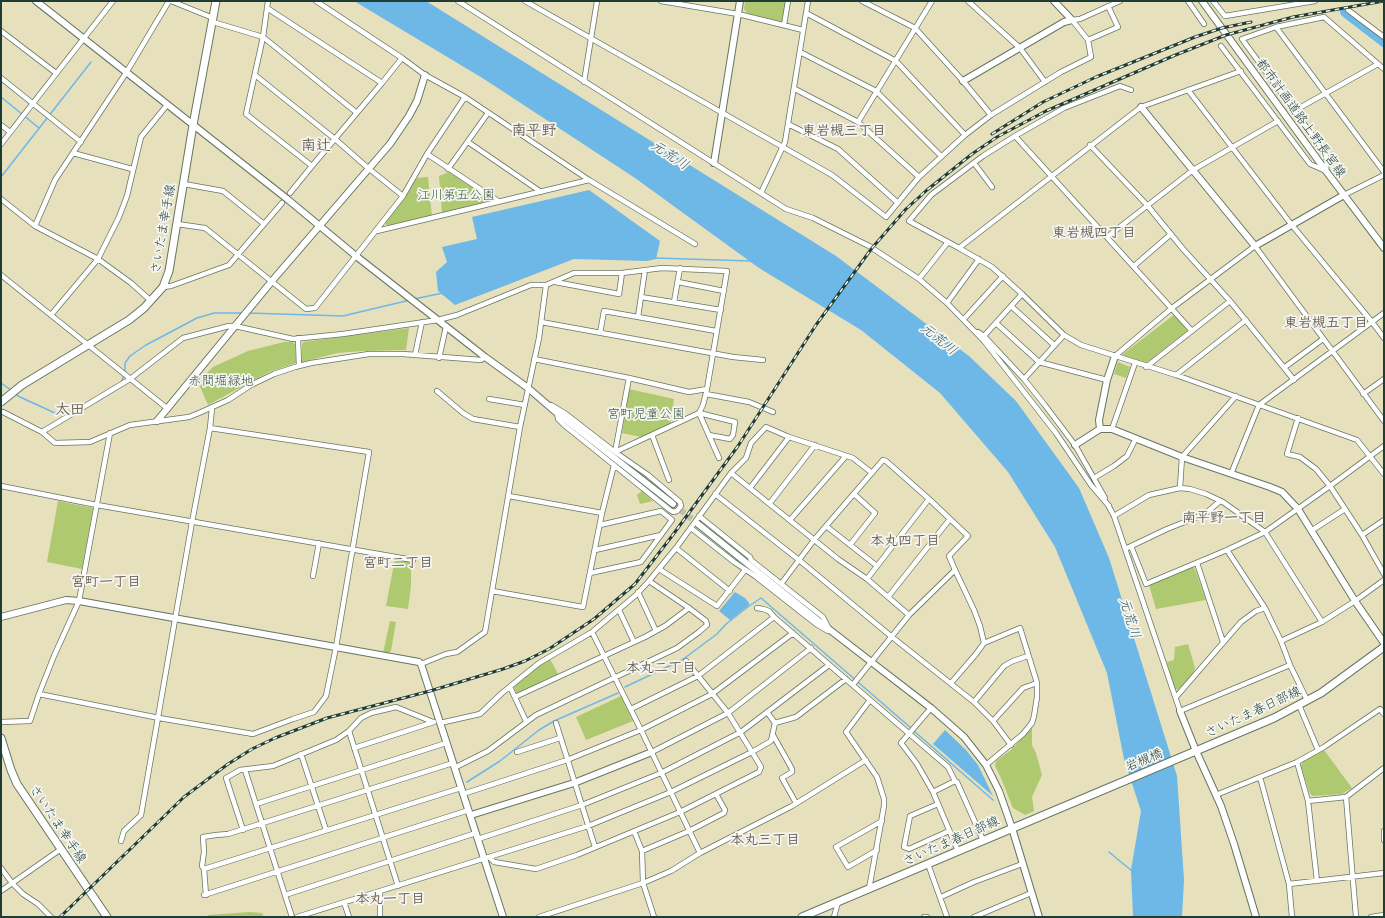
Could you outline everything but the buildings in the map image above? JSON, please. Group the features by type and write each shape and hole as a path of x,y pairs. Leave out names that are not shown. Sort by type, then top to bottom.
{"main road":[{"name":"さいたま幸手線","path":"1,402 22,385 129,320 151,302 163,287 169,271 193,125 216,1"},
{"name":"さいたま春日部線","path":"1189,754 1274,718 1321,693 1384,647"},
{"name":"さいたま幸手線","path":"1,738 10,770 18,784 105,916"},
{"name":"岩槻橋","path":"1110,787 1189,754"},
{"name":"さいたま春日部線","path":"802,917 1110,787"}],"street":[{"path":"36,1 446,327 528,388 556,414 674,504"},
{"path":"35,226 55,180 126,73 170,1 213,20 263,37 357,113"},
{"path":"268,1 263,37 246,114 312,166"},
{"path":"316,1 425,75 465,97 589,180 695,244"},
{"path":"458,1 761,194 786,208 813,218 869,246 919,280 947,303 974,331 1056,433 1091,485 1109,506"},
{"path":"525,1 832,175 886,217 919,177 941,156 991,115 1061,72 1090,57 1088,40 1054,1"},
{"path":"584,82 597,1"},
{"path":"661,1 738,14 803,30"},
{"path":"714,163 740,1"},
{"path":"784,25 788,1"},
{"path":"761,194 783,147 795,89 808,1"},
{"path":"862,1 915,28 963,81 991,115"},
{"path":"858,122 932,1"},
{"path":"968,1 1020,48 1045,82"},
{"path":"963,81 1064,22 1080,19 1120,1"},
{"path":"1188,1 1204,24"},
{"name":"都市計画道路上野長宮線","path":"1202,1 1384,248"},
{"path":"1213,1 1225,16 1316,1"},
{"path":"1,144 110,2"},
{"path":"1088,40 1118,27 1108,6"},
{"path":"267,8 382,83"},
{"path":"1348,10 1384,37"},
{"path":"806,12 896,61 965,136"},
{"path":"1221,46 1310,164 1326,171 1327,160 1323,150 1242,39 1276,27 1324,17 1384,69"},
{"path":"1100,429 1099,420 1107,380 1115,356 1172,308 1255,246 1291,224 1384,173 1276,27"},
{"path":"1,31 56,73"},
{"path":"800,52 876,91 941,156"},
{"path":"290,193 402,58"},
{"path":"1294,111 1378,64"},
{"path":"959,248 1141,107 1241,71"},
{"path":"255,75 403,196"},
{"path":"157,421 272,280 390,144 409,116 417,101 425,75"},
{"path":"1,78 81,142"},
{"path":"1131,90 1120,86 1064,108 1015,136 974,163 931,195 909,221 979,259 1003,276 1064,335 1081,345 1146,367 1176,375 1357,440 1384,474"},
{"path":"795,89 858,122 919,177"},
{"path":"1188,90 1291,224 1384,338"},
{"path":"177,224 205,228 272,280 306,309 315,308 403,196 426,154 465,97"},
{"path":"51,315 98,259 119,217 127,196 132,169 141,138 167,105"},
{"path":"1141,107 1255,246 1384,422"},
{"path":"448,169 488,113"},
{"path":"1107,237 1193,170 1278,121"},
{"path":"788,124 838,149 898,203"},
{"path":"1,126 10,132"},
{"path":"1015,136 1192,331"},
{"path":"468,142 541,192"},
{"path":"1090,146 1147,205 1246,320 1294,380"},
{"path":"73,154 132,169"},
{"path":"426,154 498,201"},
{"path":"974,163 992,187"},
{"path":"376,231 589,180"},
{"path":"184,184 224,191 264,224"},
{"path":"1,199 35,226 98,259 131,283 151,302"},
{"path":"163,287 171,286 229,265 282,203"},
{"path":"1134,266 1171,234"},
{"path":"919,280 948,242"},
{"path":"947,303 979,259"},
{"path":"42,432 130,379 183,338 229,326 293,339 343,334 438,320 458,315 530,285 546,285 574,273 622,273 662,268 680,268 727,271 706,391 703,405 699,414 719,458"},
{"path":"674,302 680,268"},
{"path":"638,317 645,270"},
{"path":"554,281 619,294 622,273"},
{"path":"1,275 168,409"},
{"path":"964,320 1003,276"},
{"path":"678,282 724,291"},
{"path":"421,664 446,654 457,652 485,632 520,427 541,322 546,285"},
{"path":"984,336 1022,294"},
{"path":"641,297 721,310"},
{"path":"1146,367 1230,301"},
{"path":"1011,306 1054,345"},
{"path":"600,333 604,311 716,331"},
{"path":"1231,474 1259,405 1384,313"},
{"path":"1176,375 1246,320"},
{"path":"415,355 422,322"},
{"path":"541,322 733,357 763,360"},
{"path":"996,323 1039,362 1107,380"},
{"path":"439,358 446,327"},
{"path":"974,331 984,336 1024,379 1075,445 1114,516 1180,711 1216,795 1234,844 1256,917"},
{"path":"1024,379 1064,335"},
{"path":"298,338 299,366"},
{"path":"1285,367 1323,339"},
{"path":"3,412 42,432 55,443 90,442 130,425 189,417 228,400 251,385 274,374 299,366 348,356 369,354 415,355 481,360 485,357"},
{"path":"534,359 689,392 706,391 749,402 773,412"},
{"path":"1112,428 1135,363"},
{"path":"615,452 629,378"},
{"path":"1363,394 1384,379"},
{"path":"437,391 463,413 473,419 520,427"},
{"path":"1180,488 1182,457 1236,396"},
{"path":"490,399 525,405"},
{"path":"544,403 566,414 615,452 648,475 680,502 680,506 677,511 674,512 670,510 564,425 558,419 556,414"},
{"path":"121,841 124,831 141,815 192,522 210,428 212,408"},
{"path":"615,452 699,414 735,422 733,435 730,439 709,435"},
{"path":"1298,418 1287,454 1300,457 1311,465 1330,486 1362,535 1384,574"},
{"path":"354,748 438,722 480,714 539,663 592,632 619,610 649,581 676,548 731,473 746,458 751,443 766,427 789,437 853,458 872,473"},
{"path":"39,694 159,718 253,734 314,712 326,696 336,647 369,452 210,428"},
{"path":"1075,445 1100,429 1112,428 1182,457 1282,492 1298,509 1355,601 1384,643"},
{"path":"1,722 30,721 54,656 79,601 110,433"},
{"path":"652,435 669,480"},
{"path":"750,488 789,437"},
{"path":"1094,478 1127,456 1136,438"},
{"path":"770,503 815,445"},
{"path":"1131,546 1146,584 1227,550 1265,532 1384,446"},
{"path":"790,520 846,456"},
{"path":"780,584 814,540 883,460 929,499 968,536 949,556 974,610 980,626 984,644"},
{"path":"492,591 583,607 602,513 614,465"},
{"path":"731,473 838,559 866,579 909,615"},
{"path":"1,486 97,505 413,560"},
{"path":"1114,516 1149,495 1180,488 1190,489 1220,501 1265,532 1322,622"},
{"path":"715,494 974,702 993,722 1011,745"},
{"path":"850,545 875,513 854,494"},
{"path":"509,496 602,513"},
{"path":"866,579 929,499"},
{"path":"1125,549 1167,529 1205,514 1220,501"},
{"path":"1311,531 1344,509"},
{"path":"590,573 641,562 672,520 661,511 600,525"},
{"path":"699,516 750,556 751,560 780,584 823,617 830,630"},
{"path":"888,597 950,519"},
{"path":"1362,535 1384,520"},
{"path":"698,524 835,634 931,708 964,737 986,765 999,791 1039,917"},
{"path":"826,526 877,566"},
{"path":"691,528 816,624 835,634"},
{"path":"595,550 662,535"},
{"path":"313,576 319,543"},
{"path":"676,548 730,591"},
{"path":"1227,550 1265,608 1281,641 1290,666 1307,700"},
{"path":"1197,563 1223,642"},
{"path":"659,569 717,606 745,570"},
{"path":"855,682 872,663 909,615 955,570"},
{"path":"1281,641 1322,622 1384,580"},
{"path":"649,581 689,608 706,621 707,625 677,648 536,715 488,751 454,766 367,790 243,830 228,834 203,837 204,852 202,866 204,869 205,895 383,838 574,784 652,752 728,713 811,648"},
{"path":"638,592 656,631"},
{"path":"1,617 66,600 79,601 419,662 421,664 438,722 486,858 503,917"},
{"path":"515,697 656,631 689,608"},
{"path":"757,608 769,612 811,648 828,665 870,700 912,731 948,768 954,781 957,782 983,840"},
{"path":"1176,697 1241,622 1256,611 1265,608"},
{"path":"619,610 634,642"},
{"path":"631,709 698,676 774,617"},
{"path":"951,683 984,644 1020,628 1037,683 1037,697 1032,723 1011,745 986,765"},
{"path":"592,632 631,709 700,853"},
{"path":"204,869 375,815 567,760 641,730 712,694 793,633"},
{"path":"974,702 1004,666 1028,656"},
{"path":"486,858 494,862 536,869 551,865 680,812 758,772 761,768 741,732 728,713 686,661"},
{"path":"285,894 390,861 582,805 662,773 741,732 828,665"},
{"path":"1180,711 1290,666"},
{"path":"775,723 796,717 846,679"},
{"path":"993,722 1023,688 1037,683"},
{"path":"510,687 526,721"},
{"path":"869,889 882,821 884,806 882,792 877,777 846,732 870,700"},
{"path":"1299,705 1318,750"},
{"path":"243,830 226,778 240,770 273,766 336,740 349,731 362,718 371,713 396,707 438,722"},
{"path":"931,708 901,743 917,764 933,792 958,851"},
{"path":"1216,795 1297,762 1380,709 1384,714"},
{"path":"767,712 775,723"},
{"path":"556,723 595,847"},
{"path":"296,917 588,826 671,792 752,752 771,741 775,723"},
{"path":"349,731 398,886"},
{"path":"772,735 792,769 792,772 782,778 796,803"},
{"path":"517,752 560,738"},
{"path":"256,804 446,743"},
{"path":"301,754 326,830"},
{"path":"539,917 643,883 671,871 700,853 796,803 866,760"},
{"path":"1297,762 1308,801 1317,881"},
{"path":"1308,801 1346,797 1384,768"},
{"path":"245,770 292,917"},
{"path":"1260,777 1289,884 1292,917"},
{"path":"933,792 954,781"},
{"path":"642,851 689,831 724,813 725,810 716,794"},
{"path":"1346,797 1356,917"},
{"path":"938,804 910,816 904,847 909,849 949,831"},
{"path":"877,850 848,867 836,848 882,821"},
{"path":"1384,831 1384,840"},
{"path":"634,832 642,851 643,883 654,917"},
{"path":"1,891 61,850"},
{"path":"928,864 947,917"},
{"path":"941,897 974,882 1022,864"},
{"path":"1,868 12,883 23,894 38,904 51,917"},
{"path":"1289,884 1384,873"},
{"path":"380,892 380,917"},
{"path":"974,917 1031,893"},
{"path":"344,902 349,917"},
{"path":"834,917 838,902"},
{"path":"1370,917 1384,916"}],"green space":[{"path":"745,1 786,1 783,21 747,13 744,9"},
{"name":"江川第五公園","path":"449,172 488,198 488,202 442,214 439,176"},
{"name":"江川第五公園","path":"428,177 432,216 387,226 385,222 417,178"},
{"path":"1175,314 1188,329 1187,331 1146,363 1123,355 1123,354"},
{"path":"409,328 406,350 337,353 302,362 303,342"},
{"name":"赤間堀緑地","path":"284,342 293,342 295,345 296,363 269,372 208,405 198,382 213,367 248,351"},
{"path":"1118,362 1130,367 1126,378 1114,374"},
{"name":"宮町児童公園","path":"629,389 674,399 670,425 641,437 622,433"},
{"path":"642,491 653,501 640,504 637,495"},
{"path":"58,501 93,508 82,569 47,562"},
{"path":"395,559 411,562 411,586 408,609 386,606"},
{"path":"1192,567 1195,569 1206,600 1156,609 1149,585"},
{"path":"390,621 396,622 391,651 387,654 383,653"},
{"path":"1188,644 1195,668 1192,676 1179,689 1175,690 1167,662 1174,660 1175,647"},
{"path":"550,659 558,674 517,694 514,687"},
{"path":"621,696 633,721 586,740 576,717"},
{"path":"1032,727 1032,745 1036,753 1042,775 1032,797 1034,811 1025,815 1013,808 995,766 996,761 1011,750"},
{"path":"1324,750 1352,788 1342,794 1313,796 1310,794 1301,766 1303,760"},
{"path":"250,912 262,913 264,917 206,917 208,915"}],"water":[{"name":"元荒川","path":"354,1 426,1 836,256 969,356 1016,401 1079,488 1109,558 1177,776 1184,880 1182,917 1133,917 1131,870 1141,811 1124,759 1107,673 1055,547 1008,472 940,393 861,330 759,268 635,178 484,79"},
{"path":"589,190 660,241 656,259 647,261 574,259 455,305 438,291 436,272 447,262 442,247 477,239 472,217"},
{"path":"735,592 745,598 749,605 730,620 719,611"},
{"path":"945,730 966,750 978,765 993,796 933,744"}],"waterway":[{"path":"1345,12 1384,42"},
{"path":"1,177 91,62"},
{"path":"1,97 39,128"},
{"path":"655,258 751,261"},
{"path":"414,299 443,293"},
{"path":"248,313 343,316 410,300"},
{"path":"125,372 125,363 130,356 146,345 197,318 214,313 242,313"},
{"path":"121,383 124,375"},
{"path":"1,383 11,390"},
{"path":"96,402 115,390"},
{"path":"15,394 55,413 69,413"},
{"path":"625,687 682,660 761,598 911,728"},
{"path":"467,782 500,761 539,730 554,721 618,693"},
{"path":"914,731 993,800"},
{"path":"1109,852 1132,871"}],"tunnel":[{"path":"673,504 698,524"}],"railway":[{"path":"60,917 184,797 228,764 252,749 275,738 327,718 430,691 525,661 549,649 594,619 635,584 672,536 738,446 816,325 872,248 906,209 972,154 997,137 1046,111 1173,56 1226,35 1293,17 1384,1"},
{"path":"992,134 1043,102 1096,77 1195,37 1222,28 1251,22"}],"district":[{"name":"南平野","path":"534,130"},
{"name":"東岩槻三丁目","path":"844,131"},
{"name":"南辻","path":"316,145"},
{"name":"東岩槻四丁目","path":"1094,233"},
{"name":"東岩槻五丁目","path":"1326,323"},
{"name":"太田","path":"70,409"},
{"name":"南平野一丁目","path":"1224,518"},
{"name":"本丸四丁目","path":"905,541"},
{"name":"宮町二丁目","path":"398,563"},
{"name":"宮町一丁目","path":"106,582"},
{"name":"本丸二丁目","path":"661,668"},
{"name":"本丸三丁目","path":"765,840"},
{"name":"本丸一丁目","path":"390,899"}]}
